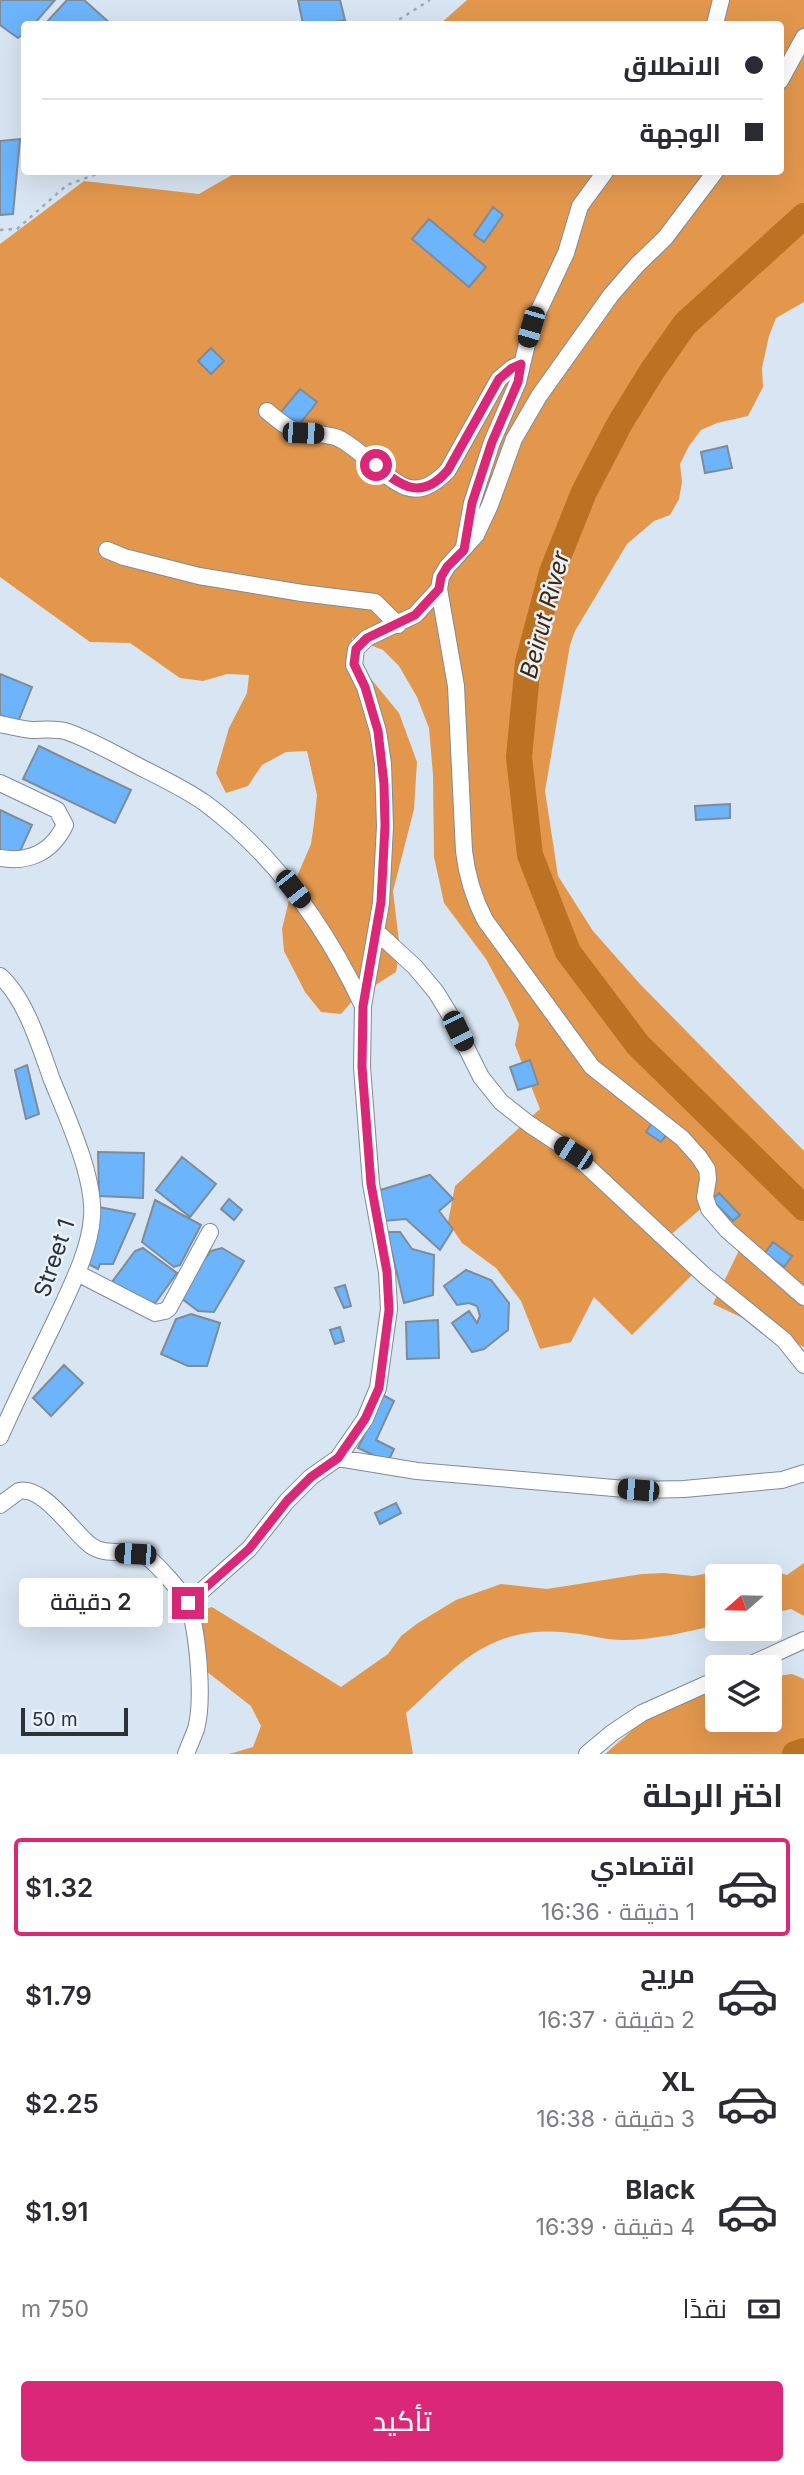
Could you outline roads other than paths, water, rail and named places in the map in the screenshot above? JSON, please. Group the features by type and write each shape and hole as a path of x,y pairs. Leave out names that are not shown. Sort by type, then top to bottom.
{"street":[{"path":"716,21 721,0"},
{"path":"784,74 804,37"},
{"path":"464,550 472,503 492,442 518,382 531,327 566,253 580,206 603,175"},
{"path":"713,175 666,238 637,265 611,295 540,396 514,439 476,535 447,567 441,577 439,589 457,686 464,851 467,877 474,898 491,928 593,1067 682,1138 699,1157 706,1169 708,1180 705,1197 709,1209 727,1230 804,1297"},
{"path":"267,411 285,426 303,433 321,433 337,438 362,453 406,487 430,486 448,470 499,379 521,364"},
{"path":"107,550 124,557 200,576 375,602 398,625"},
{"path":"188,1603 249,1549 287,1501 311,1477 338,1458 365,1419 379,1388 389,1310 387,1272 371,1184 362,1067 363,1006 381,902 385,826 383,764 378,731 365,687 354,664 356,649 367,638 415,615 439,589"},
{"path":"0,724 30,730 51,729 67,732 182,789 231,824 264,855 322,927 345,966 363,1006"},
{"path":"0,783 57,810 65,825 59,838 35,856 26,860 0,858"},
{"path":"377,932 415,967 436,992 481,1077 501,1101 529,1124 573,1153 705,1276 784,1340 804,1365"},
{"name":"Street 1","path":"0,976 15,992 25,1011 88,1177 93,1216 77,1273 0,1437"},
{"path":"77,1273 155,1313 160,1313 169,1308 210,1232"},
{"path":"338,1458 416,1471 638,1490 684,1489 782,1480 804,1473"},
{"path":"0,1505 19,1491 33,1492 47,1502 91,1546 102,1551 144,1555 188,1603 200,1691 196,1727 186,1754"},
{"path":"771,1655 804,1640"},
{"path":"587,1754 642,1713 705,1685"}],"waterway":[{"name":"Beirut River","path":"804,216 685,324 620,423 584,492 552,572 528,662 519,757 530,855 568,952 638,1045 804,1208"},
{"name":"Beirut River","path":"795,1754 804,1751"}]}
